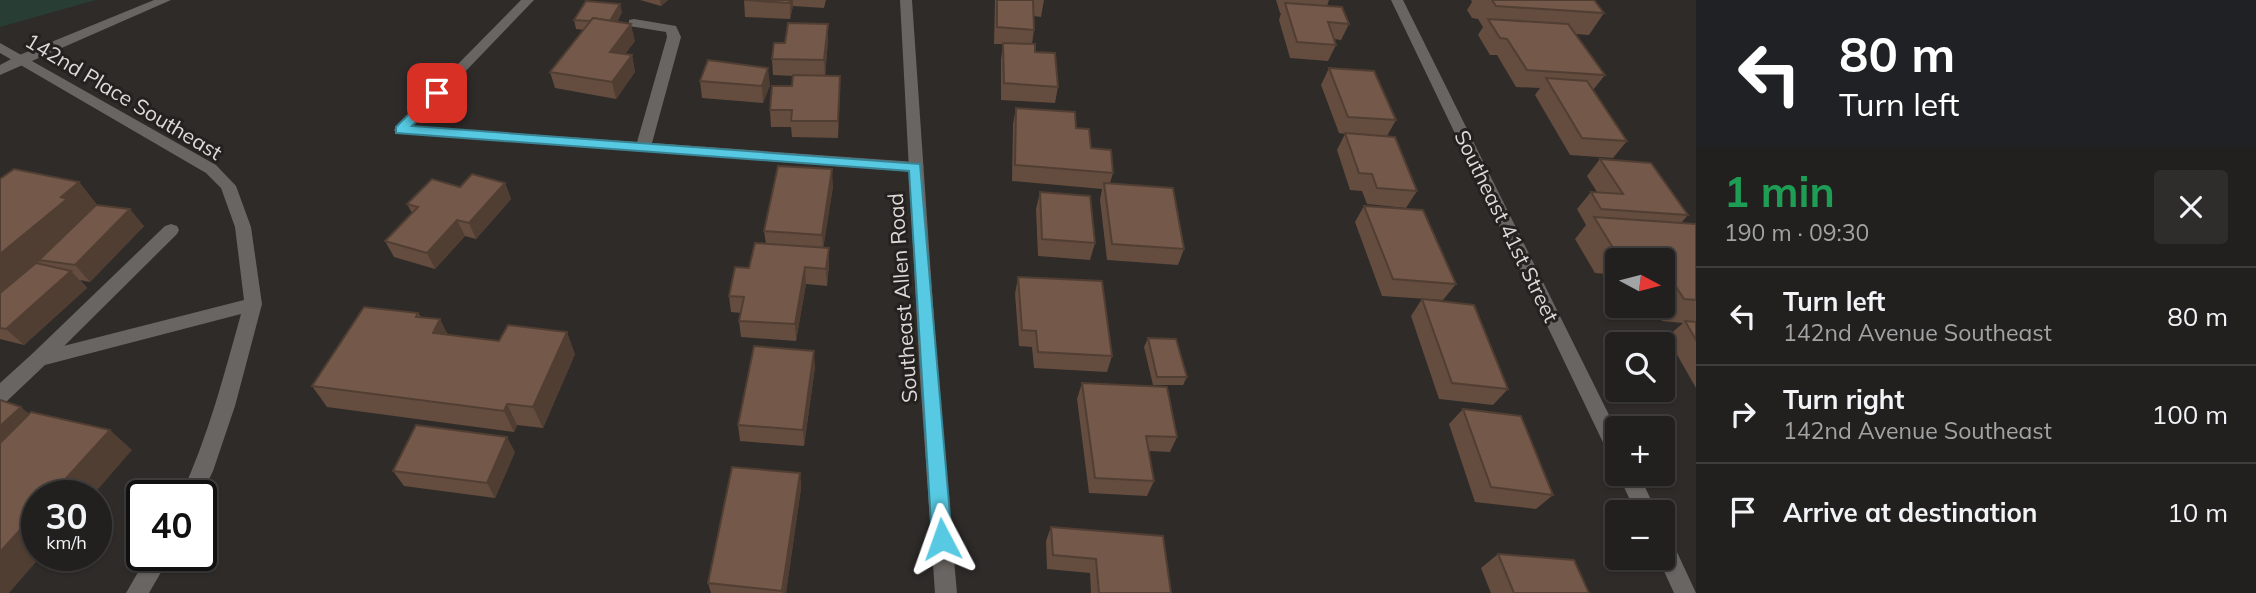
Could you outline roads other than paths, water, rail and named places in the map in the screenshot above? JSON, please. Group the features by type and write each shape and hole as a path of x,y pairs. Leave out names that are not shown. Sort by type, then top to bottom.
{"street":[{"path":"0,71 22,59 165,0"},
{"path":"528,0 401,130 915,167"},
{"name":"Southeast Allen Road","path":"906,0 915,167 946,593"},
{"name":"Southeast 41st Street","path":"1397,0 1605,426"},
{"path":"635,23 671,29 674,37 643,147"},
{"name":"142nd Place Southeast","path":"0,47 211,169 228,186 243,227 253,304"},
{"path":"0,395 171,230"},
{"path":"39,359 253,304 225,407 198,480"},
{"path":"1675,570 1686,593"},
{"path":"137,593 150,571"}]}
